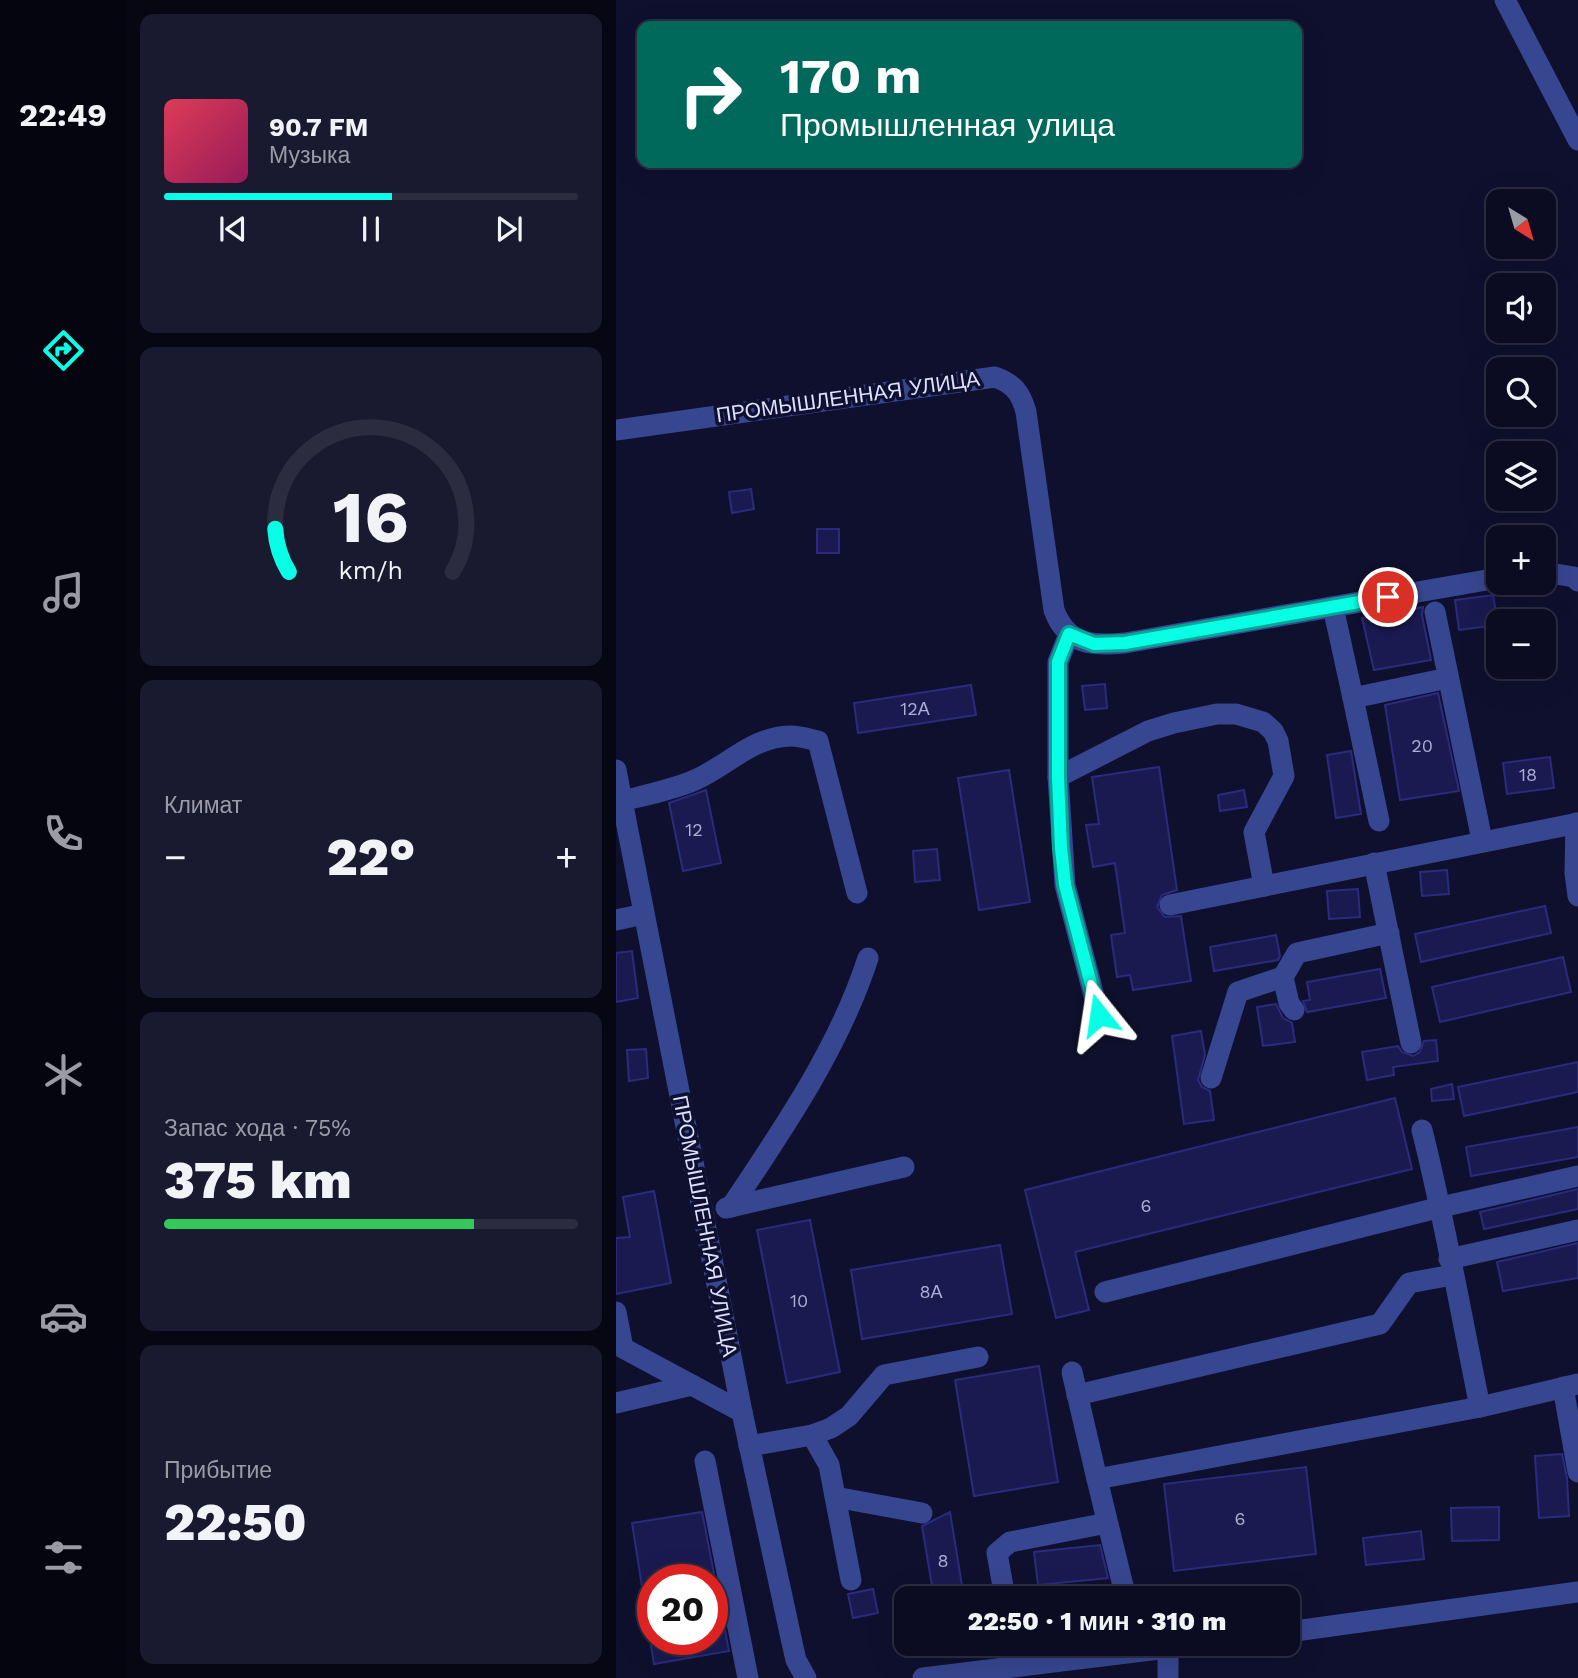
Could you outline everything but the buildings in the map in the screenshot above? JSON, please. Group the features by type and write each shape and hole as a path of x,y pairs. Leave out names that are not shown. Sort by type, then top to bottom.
{"street":[{"path":"1505,0 1578,140"},
{"name":"ПРОМЫШЛЕННАЯ УЛИЦА","path":"616,430 995,377 1006,381 1022,398 1026,412 1054,610 1059,626 1069,634"},
{"path":"1556,574 1578,580"},
{"path":"1099,1015 1065,885 1058,777 1058,662 1069,634 1094,644 1125,643 1486,580"},
{"path":"1333,607 1379,821"},
{"path":"1434,612 1482,841"},
{"path":"1353,698 1448,678"},
{"path":"1058,777 1148,731 1174,723 1217,714 1237,714 1263,722 1273,731 1278,741 1284,776 1254,832 1264,886"},
{"path":"622,801 698,779 743,750 766,740 792,736 825,737 857,893"},
{"name":"ПРОМЫШЛЕННАЯ УЛИЦА","path":"616,770 749,1446 796,1660 806,1678"},
{"path":"1170,905 1577,823 1575,873 1578,896"},
{"path":"1374,863 1411,1043"},
{"path":"616,920 644,914"},
{"path":"1211,1078 1238,992 1283,977 1297,953 1389,933"},
{"path":"731,1207 783,1130 836,1034 868,958"},
{"path":"1283,977 1289,1003 1294,1010"},
{"path":"1422,1129 1441,1207 1480,1407"},
{"path":"702,1214 904,1167"},
{"path":"1105,1292 1441,1207 1578,1176"},
{"path":"1077,1395 1380,1324 1409,1283 1451,1267 1578,1230"},
{"path":"616,1312 623,1348 742,1412"},
{"path":"749,1446 811,1435 831,1428 849,1416 884,1375 978,1357"},
{"path":"1072,1372 1123,1586"},
{"path":"616,1403 692,1385"},
{"path":"1097,1479 1480,1407 1570,1386 1578,1472"},
{"path":"811,1435 829,1465 851,1580"},
{"path":"705,1461 748,1678"},
{"path":"835,1497 922,1513"},
{"path":"1003,1586 997,1553 1010,1542 1107,1522"},
{"path":"1300,1630 1578,1592"},
{"path":"923,1678 1109,1656"},
{"path":"1168,1656 1168,1678"}],"route":[{"path":"1099,1015 1065,885 1061,848 1058,662 1069,634 1094,644 1125,643 1388,597"}]}
